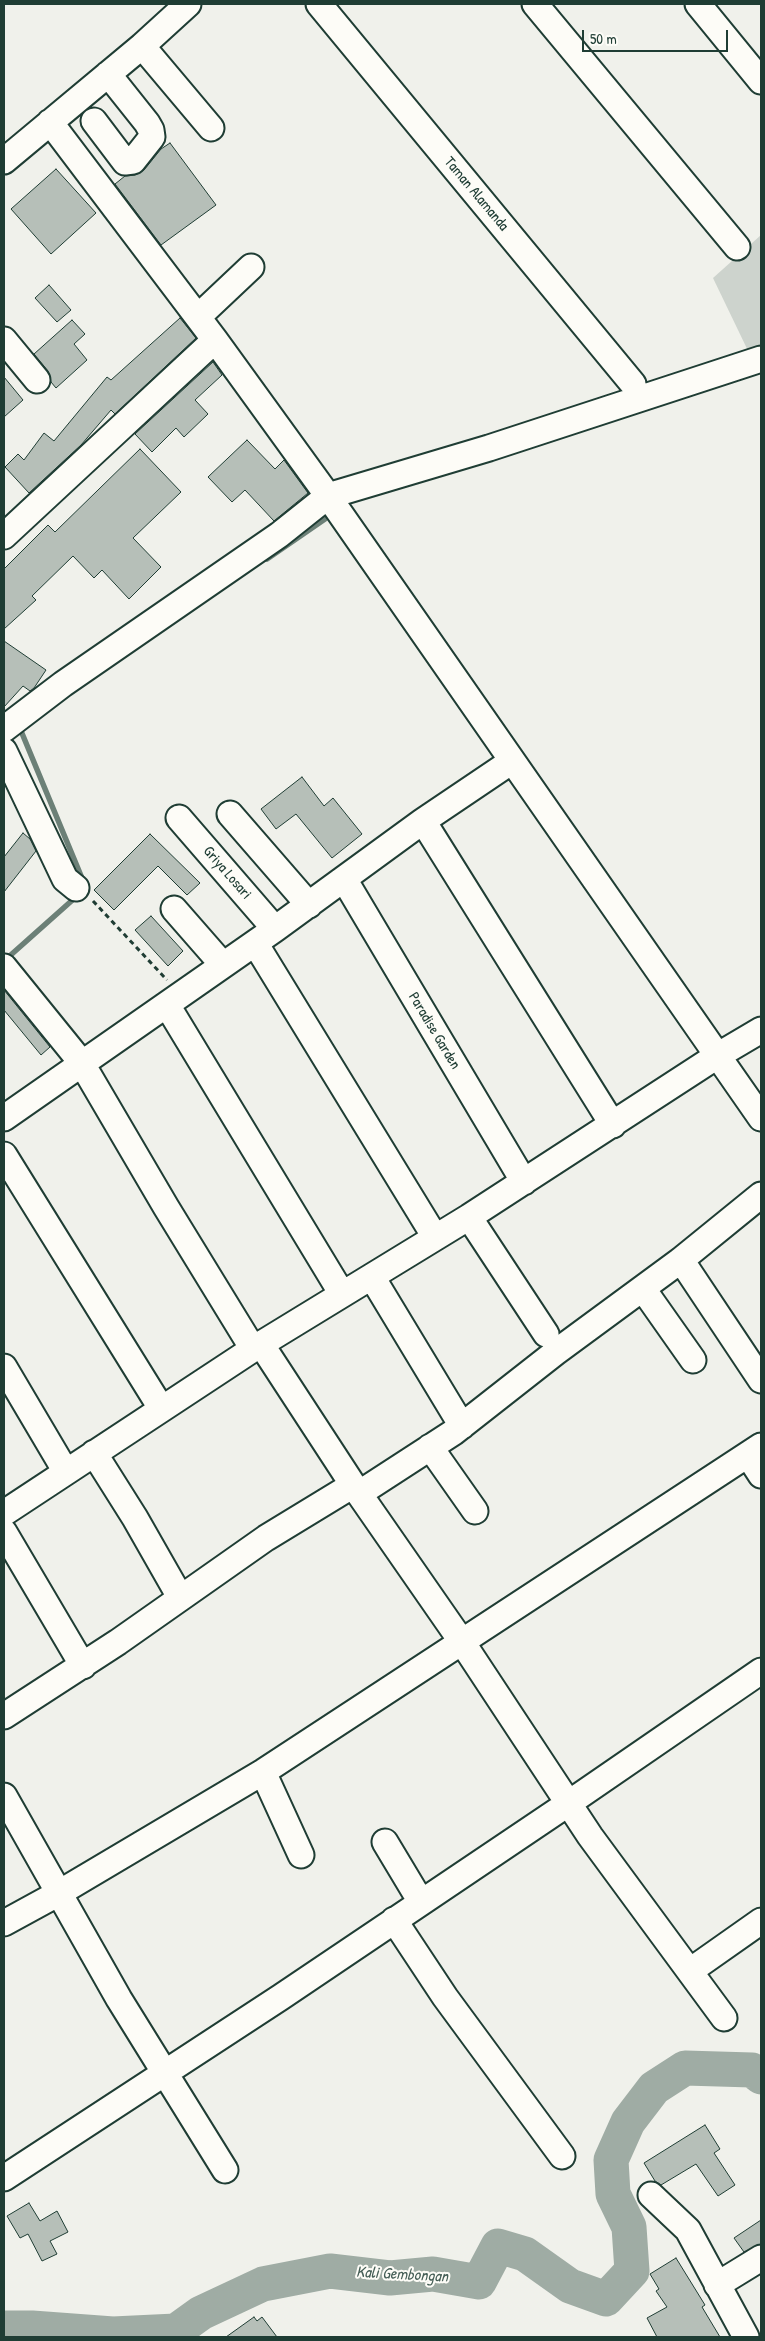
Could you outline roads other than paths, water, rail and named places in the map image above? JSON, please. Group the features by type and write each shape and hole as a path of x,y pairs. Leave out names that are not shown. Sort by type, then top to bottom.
{"street":[{"path":"4,160 142,46 188,4"},
{"name":"Taman Alamanda","path":"319,4 633,384"},
{"path":"535,4 737,247"},
{"path":"698,4 761,81"},
{"path":"142,46 211,128"},
{"path":"94,121 125,162 133,161 152,137 147,123 108,74"},
{"path":"50,122 198,317 328,496 761,1118"},
{"path":"198,317 251,267"},
{"path":"4,340 37,380"},
{"path":"4,536 215,340"},
{"path":"4,729 79,673 278,535 328,496 499,445 761,359"},
{"path":"4,751 65,879 82,892"},
{"path":"4,1118 81,1062 174,1000 309,905 423,821 512,761"},
{"path":"230,814 309,905"},
{"name":"Griya Losari","path":"179,818 275,929"},
{"path":"423,821 613,1125"},
{"name":"Paradise Garden","path":"344,879 524,1182"},
{"path":"174,909 223,965"},
{"path":"255,943 435,1237"},
{"path":"5,968 81,1062 166,1207 257,1346 462,1642 595,1844 724,2018"},
{"path":"174,1000 342,1294"},
{"path":"4,1513 257,1346 469,1217 717,1056 761,1030"},
{"path":"4,1155 161,1408"},
{"path":"4,1716 84,1666 266,1538 430,1447 462,1426 556,1352 681,1260 761,1195"},
{"path":"469,1217 546,1334"},
{"path":"681,1260 761,1380"},
{"path":"372,1277 462,1426"},
{"path":"643,1289 693,1360"},
{"path":"4,1367 66,1472"},
{"path":"430,1447 475,1511"},
{"path":"94,1453 135,1518 180,1597"},
{"path":"4,1923 59,1893 263,1772 462,1642 757,1459"},
{"path":"4,1532 84,1666"},
{"path":"4,2178 163,2072 281,1997 569,1804 761,1671"},
{"path":"263,1772 301,1855"},
{"path":"4,1796 163,2072 226,2170"},
{"path":"385,1842 421,1902"},
{"path":"394,1920 451,2005 562,2156"},
{"path":"690,1971 761,1921"},
{"path":"651,2195 688,2230 746,2337"},
{"path":"717,2285 761,2258"}],"waterway":[{"path":"267,559 325,519"},
{"path":"19,726 84,883"},
{"path":"4,961 77,896"},
{"name":"Kali Gembongan","path":"4,2328 32,2328 113,2334 176,2331 201,2313 263,2284 330,2271 390,2278 433,2274 479,2282 498,2246 525,2254 570,2286 606,2299 632,2271 629,2227 613,2194 611,2160 628,2122 654,2088 685,2068 752,2070 761,2077"}]}
